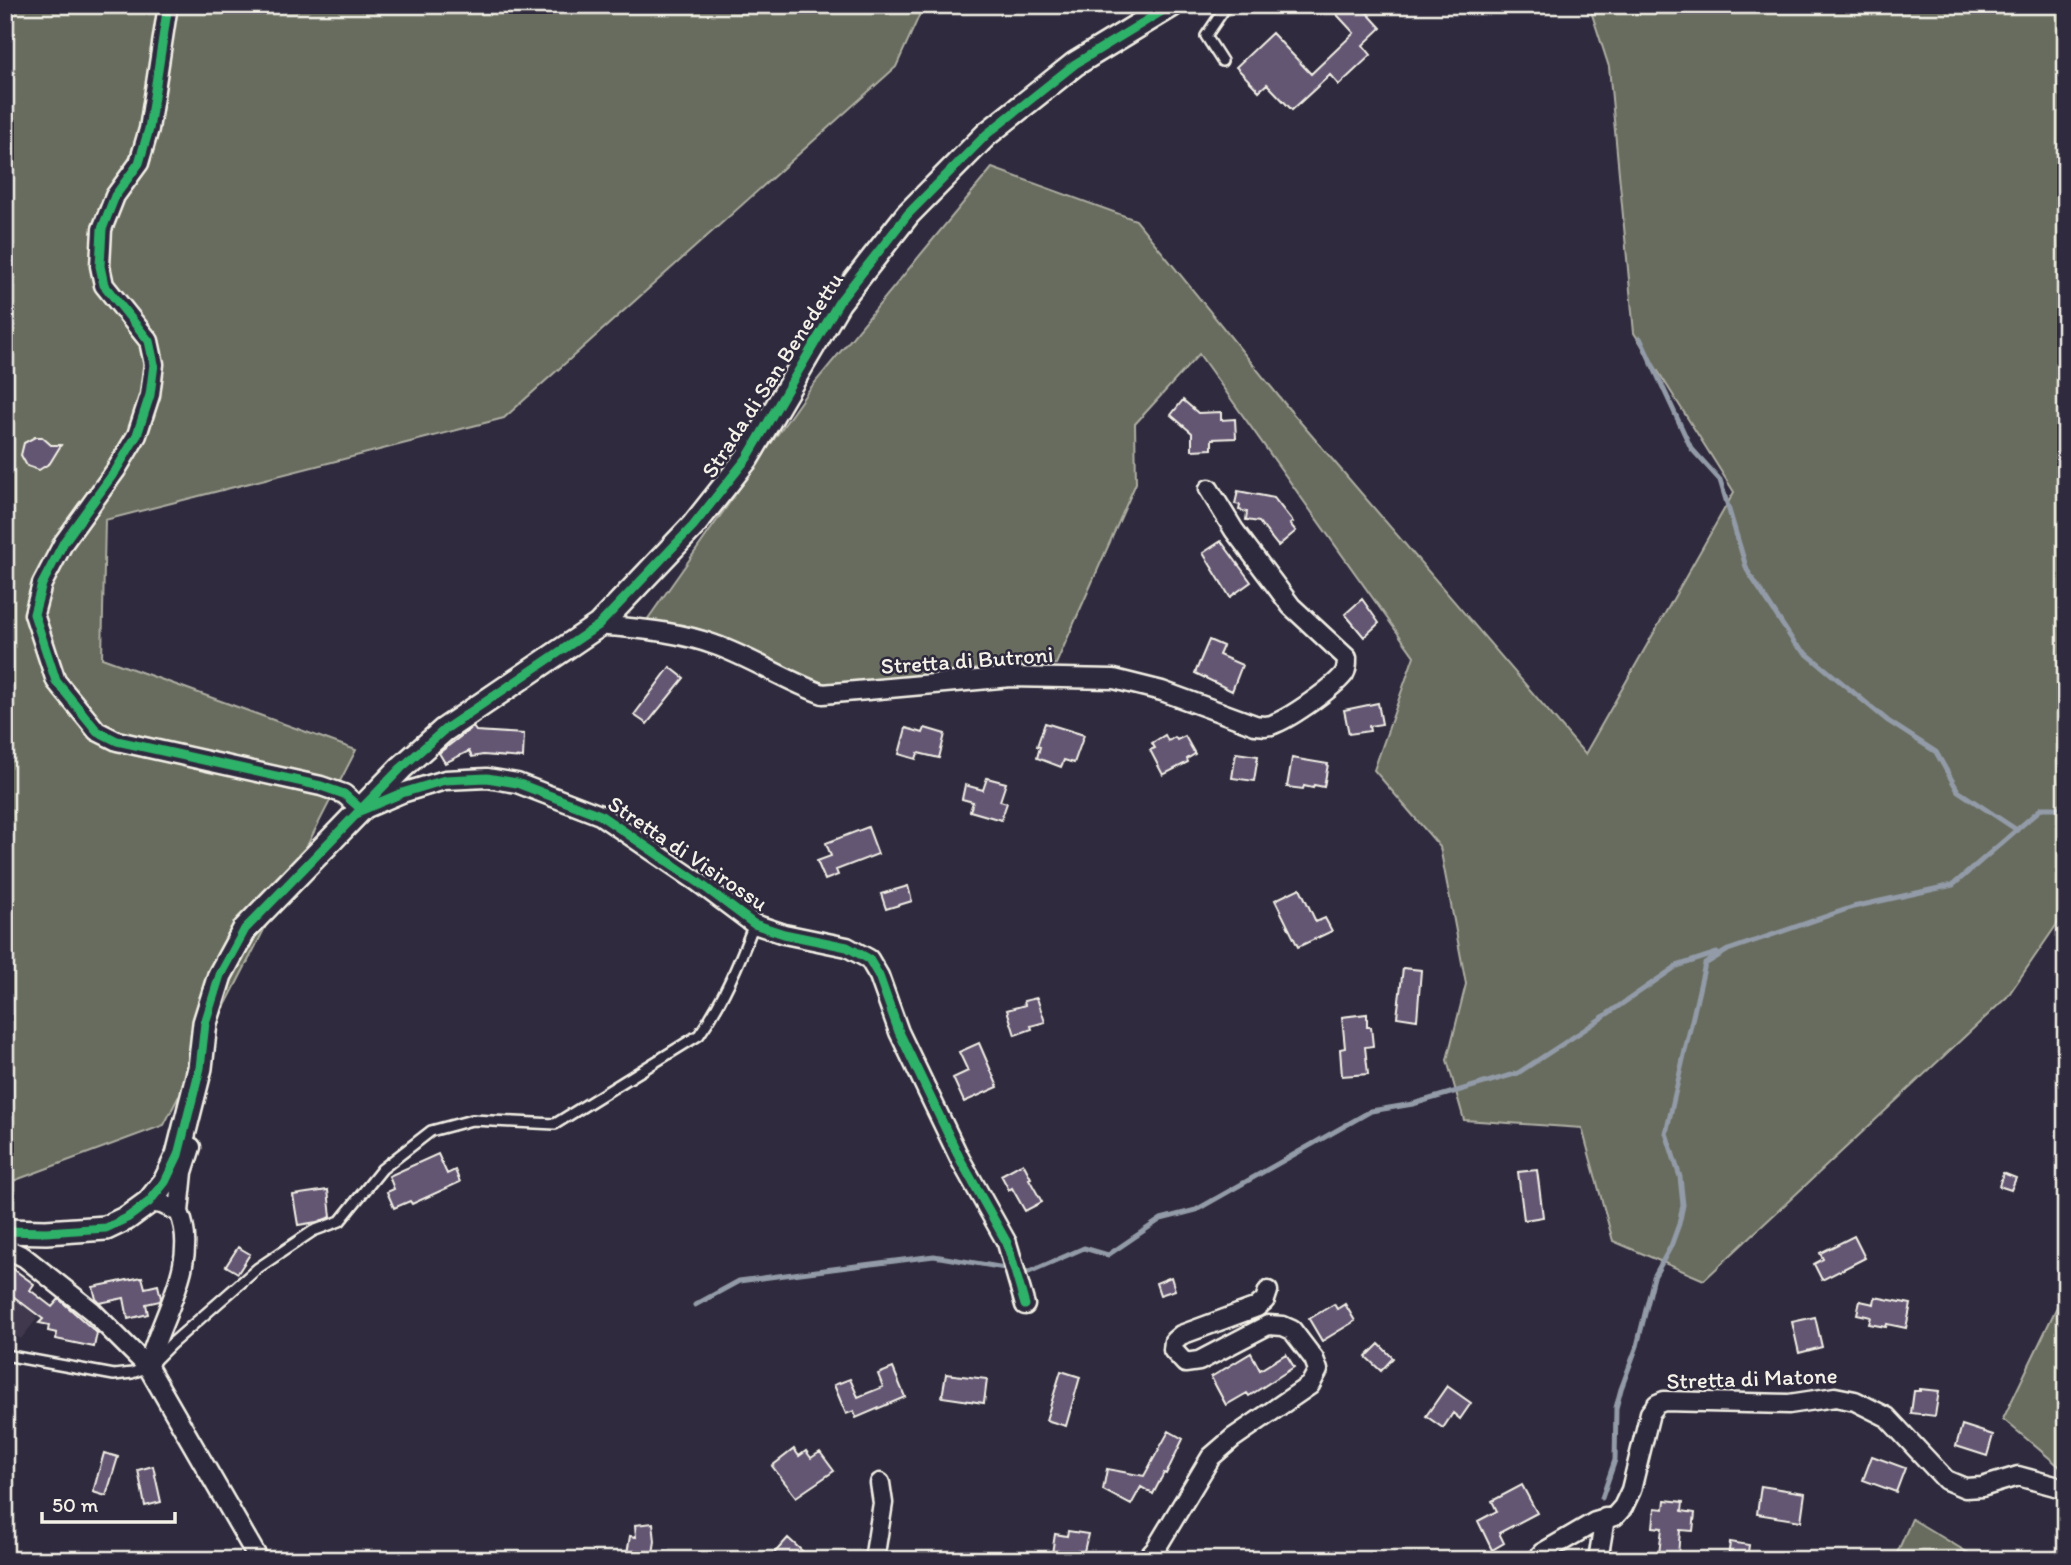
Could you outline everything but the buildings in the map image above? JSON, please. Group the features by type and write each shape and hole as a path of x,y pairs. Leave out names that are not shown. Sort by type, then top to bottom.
{"street":[{"path":"168,5 149,129 139,163 115,196 102,229 100,266 104,285 149,341 154,364 150,395 137,435 116,470 64,542 42,584 34,614 56,681 97,731 117,741 321,786 344,794 362,810"},
{"name":"Strada di San Benedettu","path":"5,1231 106,1228 127,1219 149,1202 165,1182 178,1155 200,1068 205,1023 220,975 245,929 401,768 444,730 599,625 693,526 747,458 839,302 908,214 987,134 1075,64 1172,5"},
{"name":"Stretta di Butroni","path":"599,625 667,632 716,645 823,694 1011,677 1114,679 1162,691 1266,727 1313,700 1343,675 1347,658 1291,606 1234,530 1209,489"},
{"name":"Stretta di Visirossu","path":"362,810 402,793 445,780 487,778 517,783 600,815 754,924 784,934 847,947 869,959 879,976 899,1032 960,1159 1007,1243 1026,1305"},
{"path":"148,1367 181,1271 185,1227 179,1212 183,1172 192,1144 186,1126"},
{"path":"149,1202 162,1204 179,1212"},
{"path":"5,1248 24,1257 92,1311 148,1367 259,1560"},
{"path":"1146,1560 1156,1550 1211,1457 1233,1438 1310,1385 1318,1370 1314,1359 1292,1330 1283,1326 1268,1325 1199,1361 1185,1363 1173,1350 1174,1341 1181,1335 1257,1307 1265,1300 1268,1291"},
{"name":"Stretta di Matone","path":"1536,1560 1542,1553 1584,1528 1615,1516 1623,1507 1631,1490 1650,1413 1657,1404 1664,1401 1789,1404 1835,1397 1855,1401 1887,1417 1947,1480 1965,1488 2018,1476 2066,1489"},
{"path":"873,1560 883,1503 880,1483"},
{"path":"1598,1560 1605,1518"}],"lane":[{"path":"1222,61 1206,36 1227,5"},
{"path":"5,1355 114,1375 132,1373 148,1367 258,1268 313,1231 340,1221 382,1169 431,1131 472,1120 555,1124 699,1035 715,1013 754,924"}],"shaded area":[{"path":"7,1292 31,1310 37,1319 21,1339 5,1330"}],"green space":[{"path":"5,5 924,5 896,67 504,418 105,520 102,658 356,750 164,1125 5,1184"},
{"path":"1589,5 2066,5 2066,911 2007,997 1704,1280 1613,1241 1582,1128 1464,1120 1447,1060 1466,984 1440,847 1374,770 1414,656 1199,354 1135,424 1136,483 1056,664 821,685 711,633 647,620 808,391 992,168 1136,220 1289,409 1585,754 1734,492 1634,333 1609,67"},
{"path":"2066,1288 2066,1472 2003,1419"},
{"path":"1912,1519 1980,1560 1894,1560"}],"waterway":[{"path":"1640,338 1691,448 1720,480 1747,570 1795,644 1888,721 1936,752 1958,791 2017,830"},
{"path":"1602,1498 1615,1460 1616,1408 1621,1389 1637,1346 1654,1277 1671,1246 1683,1205 1680,1177 1666,1133 1705,964 1728,950 1853,907 1953,885 2042,808 2066,808"},
{"path":"1024,1271 1029,1272 1084,1248 1108,1255 1161,1219 1196,1210 1371,1111 1413,1104 1518,1073 1677,966 1717,953"},
{"path":"695,1305 739,1281 934,1256 1005,1268"},
{"path":"1588,1560 1593,1537"}],"cycle path":[{"path":"168,5 149,129 139,163 115,196 102,229 100,266 104,285 149,341 154,364 150,395 137,435 116,470 64,542 42,584 34,614 56,681 97,731 117,741 321,786 344,794 362,810 402,793 445,780 487,778 517,783 600,815 754,924 784,934 847,947 869,959 879,976 899,1032 960,1159 1007,1243 1025,1305"},
{"path":"5,1231 46,1232 106,1228 127,1218 149,1202 165,1182 178,1155 200,1068 205,1023 220,975 245,929 401,768 444,730 599,625 693,526 747,458 839,302 908,214 987,134 1075,64 1172,5"}]}
